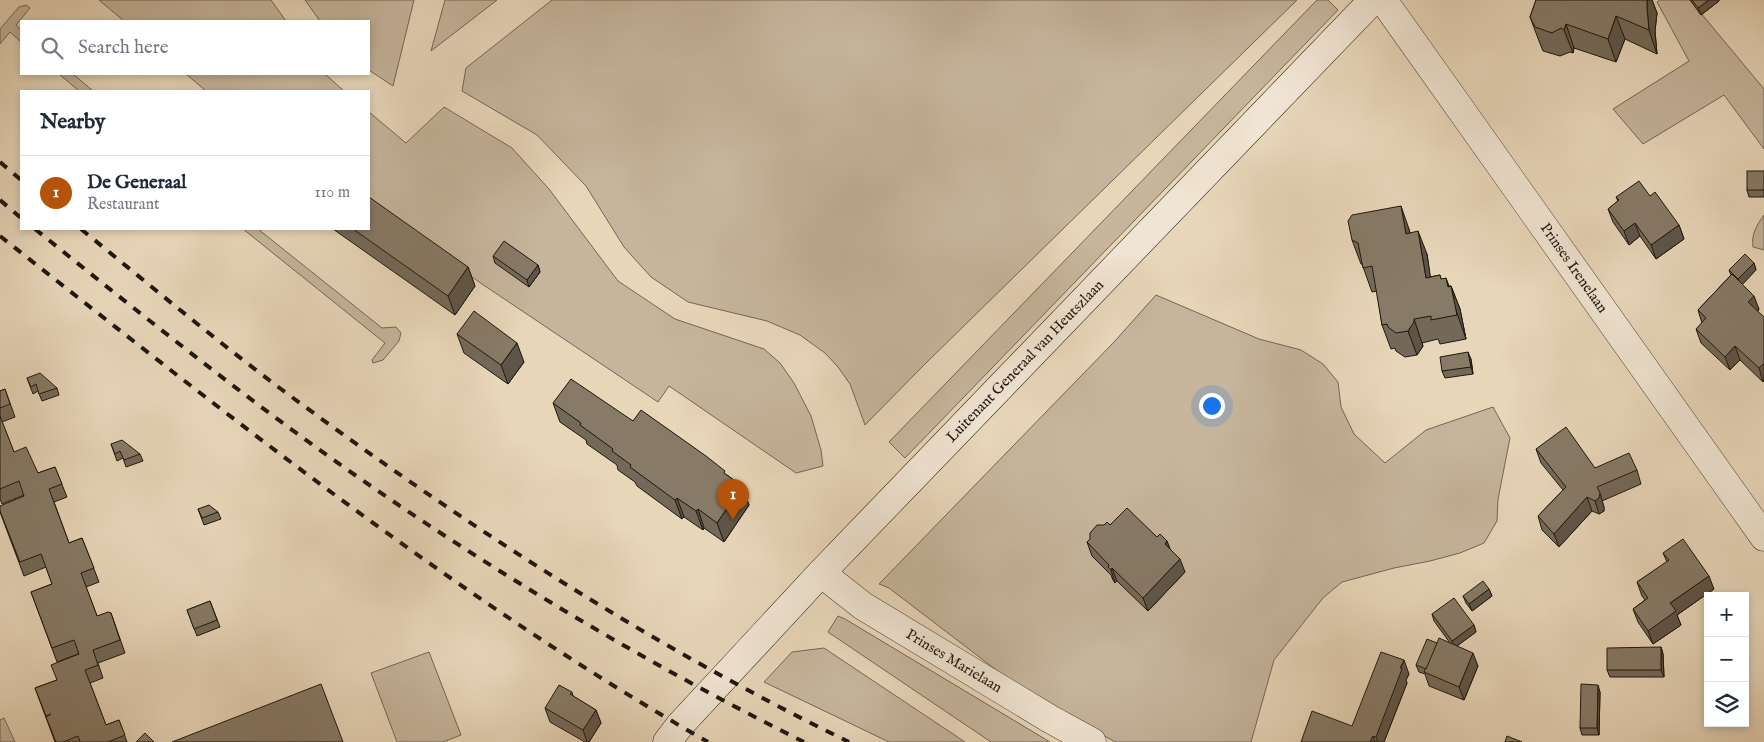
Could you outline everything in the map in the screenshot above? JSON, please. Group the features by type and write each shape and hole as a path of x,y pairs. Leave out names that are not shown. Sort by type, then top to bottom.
{"main road":[{"name":"Luitenant Generaal van Heutszlaan","path":"669,736 821,573 1373,0"},
{"name":"Prinses Irenelaan","path":"1383,0 1764,538"},
{"name":"Prinses Marielaan","path":"821,573 863,606 1050,720 1092,742"}],"shaded area":[{"path":"99,0 271,0 285,20 123,20"},
{"path":"305,0 414,0 393,86 370,71 370,20 319,20"},
{"path":"445,0 497,0 431,51"},
{"path":"552,0 1297,0 865,425 850,384 825,353 800,335 767,321 688,302 651,277 624,247 586,186 537,135 462,91 466,68"},
{"path":"1317,0 1328,0 1338,10 905,458 889,442"},
{"path":"1660,0 1690,0 1764,89 1764,149 1724,95 1643,144 1613,109 1689,61 1657,2"},
{"path":"26,5 30,8 16,25 20,29 20,41 10,32 0,44 0,29 19,7"},
{"path":"60,75 74,75 92,90 78,90"},
{"path":"187,75 326,75 343,90 205,90"},
{"path":"444,107 512,148 549,189 618,281 675,319 764,349 780,363 794,383 811,416 821,450 823,466 796,473 669,386 658,402 479,282 370,203 370,113 406,143"},
{"path":"1764,215 1764,250 1753,247 1753,238 1755,230"},
{"path":"244,230 259,230 382,328 396,327 401,333 399,341 383,360 373,363 372,360 385,343"},
{"path":"1156,295 1259,339 1301,350 1323,364 1338,382 1341,407 1354,434 1385,463 1426,430 1493,407 1510,438 1498,499 1497,521 1484,543 1460,553 1342,582 1323,598 1274,660 1251,742 1115,742 1012,682 889,588 879,584 1114,342"},
{"path":"838,616 1050,742 991,742 828,632"},
{"path":"824,648 965,742 889,742 764,682 792,652"},
{"path":"429,652 461,735 443,742 397,742 371,673"},
{"path":"4,718 15,742 0,742 0,720"}],"building":[{"path":"1536,0 1647,0 1649,30 1616,16 1608,39 1566,24 1564,30 1561,28 1552,33 1535,27 1530,17"},
{"path":"1692,0 1709,0 1698,8"},
{"path":"1747,171 1764,171 1764,190 1747,190"},
{"path":"1639,181 1650,196 1655,192 1679,225 1651,245 1635,223 1624,231 1608,209 1619,200 1616,197"},
{"path":"370,198 468,267 448,296 354,230 370,230"},
{"path":"1401,206 1406,234 1418,231 1426,278 1440,275 1441,279 1446,278 1448,287 1451,286 1457,315 1431,320 1431,316 1414,319 1408,331 1396,333 1387,324 1382,325 1372,266 1363,268 1358,243 1352,240 1348,221 1352,215"},
{"path":"504,241 538,265 527,280 493,256"},
{"path":"1745,254 1754,263 1738,279 1729,270"},
{"path":"1732,274 1754,296 1748,302 1764,317 1764,363 1759,368 1735,346 1725,357 1696,329 1706,318 1698,310"},
{"path":"474,311 517,343 501,365 457,334"},
{"path":"1468,352 1471,367 1442,371 1440,357"},
{"path":"40,373 57,388 39,394 36,384 31,387 27,378"},
{"path":"571,379 633,421 641,410 706,456 725,471 724,473 742,486 717,523 698,509 696,511 677,498 675,500 630,467 631,465 612,451 613,449 553,403"},
{"path":"5,389 10,404 0,408 0,391"},
{"path":"0,416 14,452 26,447 38,473 55,467 62,484 49,489 69,543 82,538 94,568 81,573 97,616 108,612 111,613 120,640 93,650 98,665 85,670 106,725 119,720 125,735 108,742 80,742 78,736 63,742 56,742 46,717 51,714 46,716 35,688 57,680 51,665 79,654 74,640 52,648 31,592 52,584 41,554 20,562 0,511 0,506 24,496 19,481 0,489"},
{"path":"1566,427 1595,468 1629,453 1637,470 1597,487 1600,493 1599,498 1595,501 1587,497 1554,534 1538,516 1566,487 1536,449"},
{"path":"122,440 140,454 124,460 120,451 115,454 111,444"},
{"path":"209,505 218,512 202,518 198,509"},
{"path":"1127,508 1157,537 1160,534 1167,541 1165,544 1180,559 1143,598 1112,568 1111,570 1108,567 1109,565 1087,542 1090,539 1090,533 1097,525 1104,525 1107,522 1110,525"},
{"path":"1683,539 1709,576 1670,603 1676,611 1648,631 1633,609 1648,598 1637,582 1669,560 1663,553"},
{"path":"1483,581 1489,589 1469,604 1463,596"},
{"path":"1454,598 1474,625 1452,641 1432,614"},
{"path":"210,601 217,620 194,629 187,610"},
{"path":"1439,638 1473,653 1459,687 1424,672"},
{"path":"1427,639 1437,643 1426,669 1416,665"},
{"path":"1661,647 1661,670 1607,670 1607,648"},
{"path":"1381,652 1404,660 1376,737 1373,736 1370,742 1301,742 1312,711 1352,726"},
{"path":"321,684 343,742 172,742"},
{"path":"1581,684 1598,685 1597,728 1580,728"},
{"path":"559,685 596,710 583,730 545,708"},
{"path":"145,733 154,742 136,742"},
{"path":"1507,736 1522,742 1505,742"}],"railway":[{"path":"0,162 20,179"},
{"path":"0,200 20,217"},
{"path":"36,230 265,410 420,520 609,637 804,742"},
{"path":"82,230 281,389 486,533 628,622 774,704 849,742"},
{"path":"0,236 257,437 433,566 615,686 708,742"}],"place":[{"name":"De Generaal","path":"733,520"}]}
